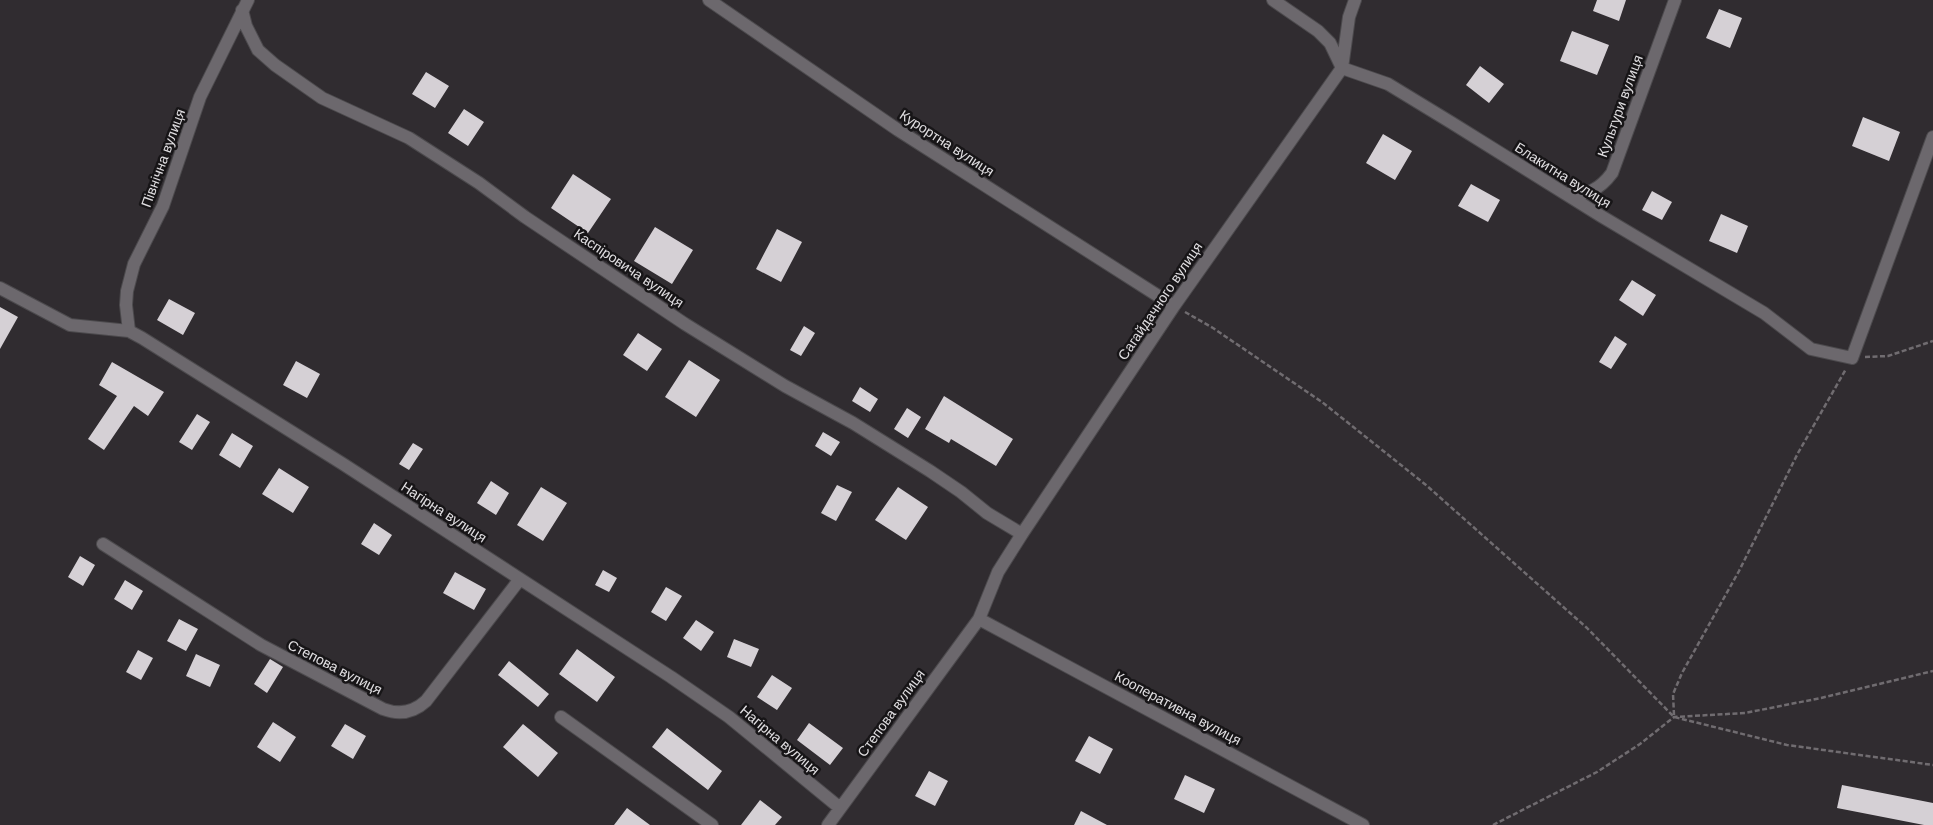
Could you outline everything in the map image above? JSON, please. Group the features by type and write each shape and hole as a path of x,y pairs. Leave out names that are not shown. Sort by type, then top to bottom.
{"street":[{"name":"Курортна вулиця","path":"709,0 898,130 1174,306"},
{"path":"1273,0 1318,31 1330,44 1342,68"},
{"name":"Сагайдачного вулиця","path":"979,619 998,572 1022,534 1174,306 1342,68 1349,17 1355,0"},
{"name":"Культури вулиця","path":"1568,194 1583,194 1598,188 1612,173 1675,0"},
{"name":"Північна вулиця","path":"129,331 126,311 127,291 134,264 163,206 200,97 245,5"},
{"name":"Каспіровича вулиця","path":"245,5 246,26 258,50 322,98 409,138 479,182 525,217 685,324 914,462 961,492 987,513 1022,534"},
{"name":"Блакитна вулиця","path":"1342,68 1388,84 1601,216 1764,313 1811,349 1852,358"},
{"path":"1852,358 1933,137"},
{"name":"Нагірна вулиця","path":"3,290 70,325 129,331 343,464 671,677 729,717 840,808"},
{"name":"Степова вулиця","path":"103,544 261,645 383,708 398,713 413,710 426,701 520,579"},
{"name":"Степова вулиця","path":"828,825 979,619"},
{"name":"Кооперативна вулиця","path":"979,619 1363,825"},
{"path":"561,717 712,825"}],"path":[{"path":"1174,306 1213,328 1322,402 1426,484 1587,628 1674,717 1787,745 1933,765"},
{"path":"1674,717 1673,694 1682,673 1739,571 1798,453 1852,358 1888,356 1933,341"},
{"path":"1493,825 1597,772 1640,744 1674,717 1745,713 1820,698 1933,671"}],"building":[{"path":"1597,0 1626,0 1619,21 1593,11"},
{"path":"1719,9 1742,18 1730,48 1706,38"},
{"path":"1572,31 1609,45 1597,75 1560,61"},
{"path":"1480,66 1504,84 1489,103 1466,85"},
{"path":"426,72 449,86 435,108 412,94"},
{"path":"464,109 484,122 468,146 448,133"},
{"path":"1863,117 1900,132 1889,161 1852,146"},
{"path":"1383,134 1412,151 1395,180 1366,163"},
{"path":"573,174 611,199 588,233 551,208"},
{"path":"1471,184 1500,200 1488,222 1458,206"},
{"path":"1652,191 1672,202 1662,220 1642,210"},
{"path":"1721,214 1748,226 1737,253 1709,241"},
{"path":"655,227 693,250 672,284 634,261"},
{"path":"777,229 802,242 781,282 756,269"},
{"path":"1632,280 1656,295 1643,316 1619,300"},
{"path":"169,299 195,313 183,335 157,320"},
{"path":"0,307 18,317 0,349"},
{"path":"804,326 815,333 801,356 790,350"},
{"path":"638,333 662,349 647,371 623,355"},
{"path":"1615,336 1627,344 1611,369 1599,362"},
{"path":"689,360 720,380 696,417 665,397"},
{"path":"296,361 320,374 307,398 283,385"},
{"path":"112,362 164,392 148,416 134,406 104,450 88,439 117,396 99,385"},
{"path":"860,387 878,399 870,412 852,401"},
{"path":"944,396 1013,439 996,466 951,439 949,443 925,429"},
{"path":"907,408 921,417 908,438 894,429"},
{"path":"197,414 210,422 192,450 179,442"},
{"path":"823,432 840,442 831,456 815,446"},
{"path":"232,433 253,446 240,468 219,455"},
{"path":"413,443 423,449 409,470 399,464"},
{"path":"279,468 309,487 293,513 262,494"},
{"path":"491,481 509,493 496,515 477,503"},
{"path":"837,485 852,492 836,521 821,513"},
{"path":"541,487 567,503 543,541 517,525"},
{"path":"898,487 928,507 906,540 875,520"},
{"path":"374,523 392,535 379,555 361,544"},
{"path":"80,556 95,565 83,586 68,577"},
{"path":"603,570 617,578 609,592 595,585"},
{"path":"455,572 486,589 474,610 443,593"},
{"path":"125,580 143,591 132,610 114,599"},
{"path":"666,587 682,596 666,621 651,612"},
{"path":"179,619 198,629 186,651 167,641"},
{"path":"696,620 714,632 701,651 683,638"},
{"path":"734,639 759,649 751,667 727,657"},
{"path":"577,649 615,677 597,702 559,674"},
{"path":"138,650 153,658 141,680 126,672"},
{"path":"196,654 220,665 210,687 186,676"},
{"path":"270,659 283,667 267,693 254,684"},
{"path":"509,661 549,694 538,707 498,675"},
{"path":"772,675 792,688 777,710 757,697"},
{"path":"273,722 296,737 280,762 257,747"},
{"path":"809,723 843,748 830,765 797,740"},
{"path":"345,724 366,736 353,759 331,746"},
{"path":"523,724 558,753 538,777 503,747"},
{"path":"667,728 722,771 708,790 652,747"},
{"path":"1089,736 1113,749 1100,774 1075,761"},
{"path":"929,771 948,781 935,806 915,796"},
{"path":"1185,775 1215,789 1204,813 1174,799"},
{"path":"1842,785 1933,803 1933,825 1924,825 1837,808"},
{"path":"760,800 782,817 775,825 741,825"},
{"path":"627,808 650,825 614,825"},
{"path":"1081,811 1107,825 1074,825"}]}
